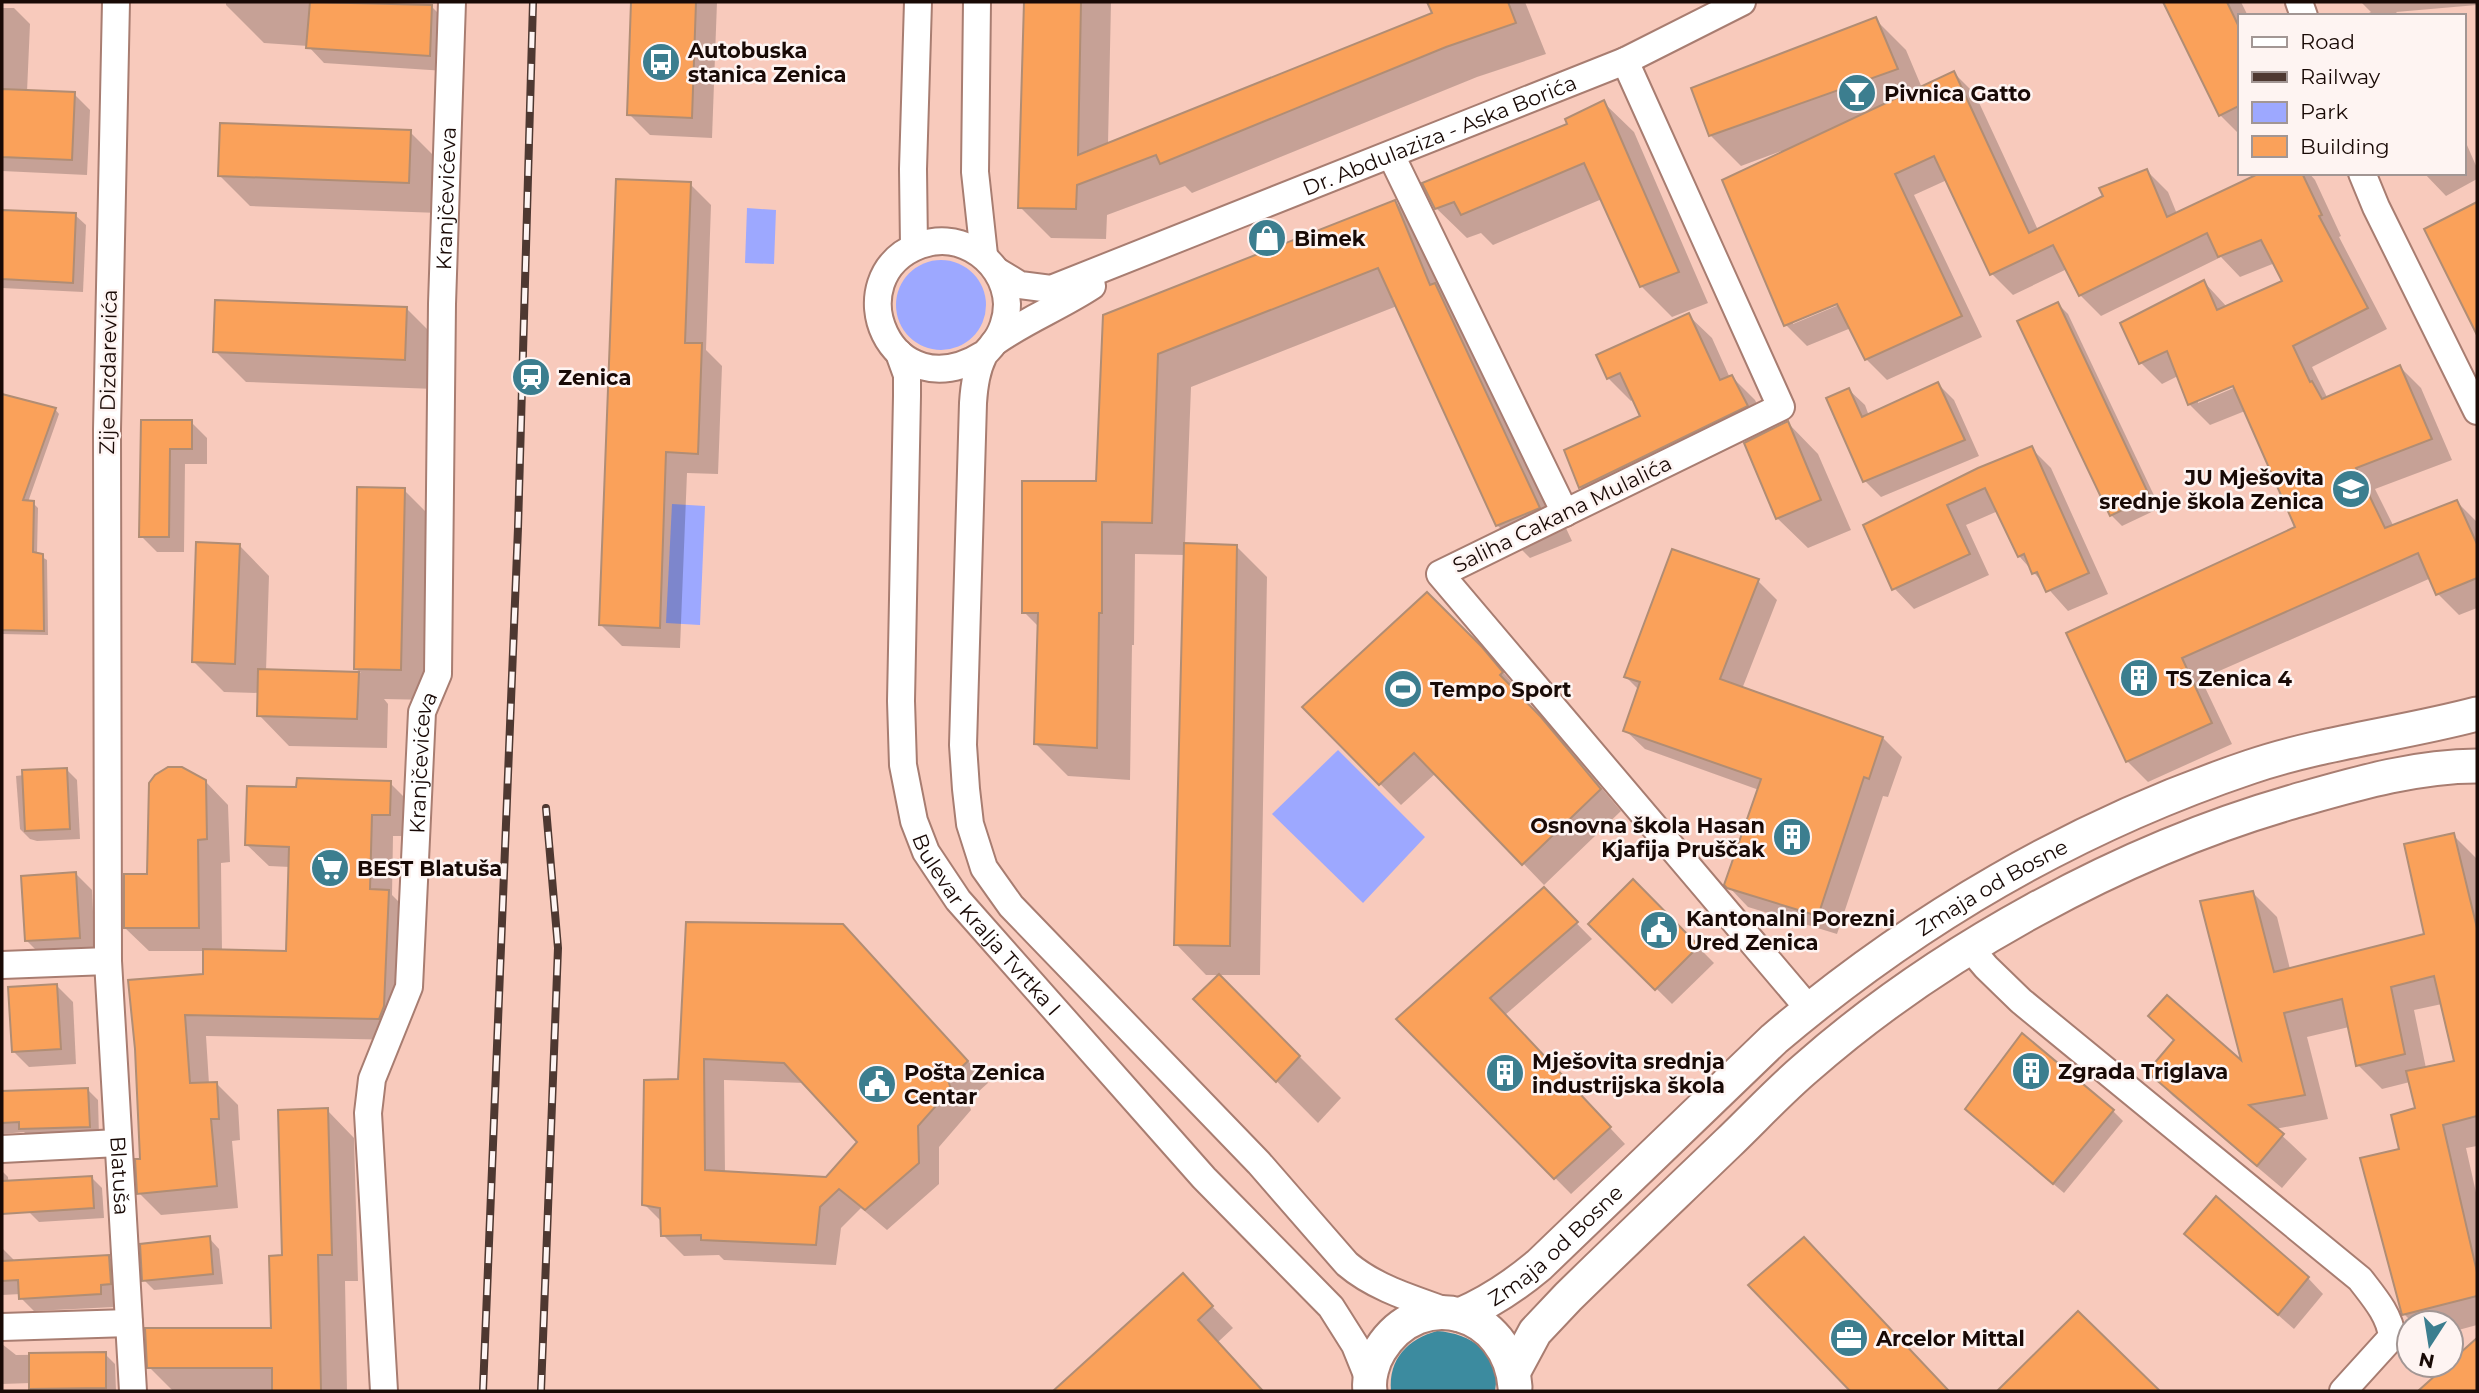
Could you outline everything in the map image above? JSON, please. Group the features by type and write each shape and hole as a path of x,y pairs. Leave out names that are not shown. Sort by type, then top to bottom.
{"main road":[{"name":"Zmaja od Bosne","path":"1369,1388 1375,1358 1387,1338 1406,1322 1428,1314 1457,1314 1488,1303 1539,1265 1774,1039 1810,1009 1862,967 2010,873 2130,814 2252,766 2346,742 2432,726 2477,714"},
{"name":"Zmaja od Bosne","path":"1515,1386 1535,1332 1806,1067 1892,1001 1970,948 2101,875 2184,838 2266,809 2355,784 2440,767 2477,766"},
{"name":"Zmaja od Bosne","path":"1457,1314 1479,1322 1495,1335 1507,1352 1515,1386"}],"street":[{"name":"Zije Dizdarevića","path":"106,742 107,430 116,2"},
{"name":"Kranjčevićeva","path":"384,1391 369,1112 372,1079 409,987 422,712 438,674 442,304 452,2"},
{"path":"918,2 913,169 914,247 952,241 964,244 990,263"},
{"name":"Bulevar Kralja Tvrtka I","path":"977,2 975,172 990,263 1003,285 1007,305 1004,324 976,378 972,403 963,745 970,824 984,868 1011,906 1259,1163 1347,1264 1361,1276 1457,1314"},
{"name":"Dr. Abdulaziza - Aska Borića","path":"990,263 1020,285 1051,289 1625,61 1742,2"},
{"name":"Saliha Cakana Mulalića","path":"1625,61 1781,407 1440,574 1810,1009"},
{"path":"1391,155 1565,513"},
{"path":"2363,175 2477,411"},
{"name":"Bulevar Kralja Tvrtka I","path":"914,247 899,257 887,271 880,287 877,305 880,323 887,339 899,353 906,375 901,701 903,765 914,821 926,852 958,900 1205,1178 1331,1307 1355,1345 1369,1388"},
{"name":"Dr. Abdulaziza - Aska Borića","path":"989,349 1016,327 1068,302 1134,258"},
{"path":"899,353 914,363 932,369 950,369 968,364 989,349"},
{"name":"Blatuša","path":"106,742 108,961 133,1391"},
{"path":"1970,948 2021,1000 2360,1279 2381,1307 2392,1337 2343,1391"},
{"path":"2,965 108,961"},
{"path":"2,1149 118,1143"},
{"path":"2,1327 129,1323"}],"green space":[{"path":"747,208 776,210 774,264 745,263"},
{"path":"941,260 958,264 973,273 982,288 986,305 982,322 973,337 958,346 941,350 924,346 909,337 900,322 896,305 900,288 909,273 924,264"},
{"path":"672,504 705,506 700,625 666,623"},
{"path":"1338,750 1425,837 1363,903 1272,814"}],"shaded area":[{"path":"1437,1331 1461,1336 1481,1348 1494,1366 1495,1391 1391,1391 1393,1369 1402,1352 1417,1339"}],"building":[{"path":"310,2 432,5 430,56 306,48"},
{"name":"Autobuska stanica Zenica","path":"631,2 696,2 692,118 627,115"},
{"path":"1024,2 1081,2 1078,155 1432,13 1427,2 1508,2 1516,23 1446,47 1160,164 1156,155 1077,185 1076,209 1018,208"},
{"path":"2163,2 2227,2 2238,25 2238,106 2219,116"},
{"path":"1876,17 1898,69 1709,136 1691,88"},
{"path":"1954,71 2029,233 2103,196 2099,188 2147,169 2167,217 2256,175 2303,175 2322,215 2319,216 2368,308 2293,346 2310,382 2312,381 2322,399 2400,365 2432,439 2356,468 2385,528 2457,500 2477,544 2477,578 2436,595 2418,553 2182,658 2212,723 2126,762 2066,633 2295,527 2233,386 2188,405 2167,351 2139,364 2120,323 2204,280 2217,310 2282,281 2261,240 2218,257 2207,233 2079,296 2053,245 1990,275 1934,156 1895,174 1962,316 1865,360 1837,304 1784,326 1722,180"},
{"path":"2,89 75,92 72,160 2,157"},
{"path":"1604,100 1679,272 1640,287 1584,163 1461,215 1454,202 1435,209 1422,183 1567,124 1565,119"},
{"path":"220,123 411,130 409,183 218,176"},
{"path":"616,179 691,182 685,343 702,343 698,454 666,452 660,628 599,625"},
{"path":"1395,200 1430,285 1435,283 1540,508 1496,526 1378,268 1158,354 1152,523 1102,522 1097,748 1034,744 1038,613 1022,613 1022,481 1096,481 1103,315"},
{"path":"2477,202 2477,335 2424,229"},
{"path":"2,210 76,213 73,283 2,279"},
{"path":"215,300 407,307 405,360 213,352"},
{"path":"2058,302 2150,497 2110,516 2017,321"},
{"path":"1689,313 1720,380 1732,375 1748,406 1579,488 1564,450 1640,416 1620,373 1607,379 1596,355"},
{"path":"1938,382 1965,440 1863,482 1826,398 1849,388 1862,417"},
{"path":"2,394 56,408 23,500 34,501 33,552 43,554 44,631 2,630"},
{"path":"141,420 192,420 192,449 170,449 169,537 139,537"},
{"path":"1788,421 1821,500 1776,519 1744,443"},
{"path":"2032,446 2089,573 2046,592 2037,572 2032,574 2024,554 2018,557 1985,488 1947,505 1970,554 1892,590 1863,525 1978,468"},
{"path":"357,487 405,488 401,670 354,669"},
{"path":"196,542 240,544 235,664 192,662"},
{"path":"1184,543 1237,545 1230,946 1174,945"},
{"path":"1672,549 1759,579 1720,679 1883,737 1869,779 1864,777 1818,916 1724,885 1761,779 1623,731 1640,682 1624,677"},
{"path":"1427,592 1482,647 1503,672 1500,675 1541,717 1601,789 1522,865 1414,753 1379,785 1302,707"},
{"path":"258,669 359,672 357,719 257,716"},
{"path":"168,767 182,767 206,780 207,839 198,840 199,928 124,928 124,874 147,874 149,783 155,775"},
{"path":"67,768 70,829 25,831 22,770"},
{"path":"297,778 391,781 390,815 372,815 370,889 389,890 384,1006 379,1019 185,1015 190,1083 217,1082 219,1119 211,1119 217,1186 137,1194 135,1159 140,1159 135,1049 128,980 203,974 203,949 286,951 289,847 245,845 247,786 296,787"},
{"path":"2454,833 2477,928 2477,1116 2443,1125 2477,1272 2477,1296 2426,1309 2400,1309 2360,1158 2399,1149 2391,1115 2415,1108 2406,1071 2454,1061 2434,976 2391,987 2405,1054 2356,1066 2342,999 2284,1013 2305,1095 2249,1105 2284,1134 2257,1166 2147,1072 2174,1040 2148,1016 2167,995 2241,1060 2200,901 2253,891 2274,972 2424,934 2404,844"},
{"path":"76,872 80,938 25,941 21,876"},
{"path":"1633,879 1699,946 1655,990 1588,924"},
{"name":"Mješovita srednja industrijska škola","path":"1544,887 1578,922 1490,998 1611,1127 1554,1179 1396,1019"},
{"name":"Pošta Zenica Centar","path":"686,922 843,924 968,1061 948,1080 951,1089 918,1126 919,1163 865,1210 839,1189 820,1207 816,1245 701,1240 701,1235 661,1236 660,1208 642,1205 644,1080 678,1079","holes":["704,1059 784,1063 857,1142 826,1177 705,1170"]},
{"path":"1219,974 1300,1056 1276,1082 1193,999"},
{"path":"57,984 61,1049 12,1052 8,987"},
{"name":"Zgrada Triglava","path":"2022,1033 2114,1110 2053,1184 1965,1109"},
{"path":"88,1088 90,1127 19,1129 19,1122 2,1123 2,1091"},
{"path":"328,1108 332,1255 318,1255 321,1391 272,1391 272,1368 147,1368 145,1328 271,1328 269,1256 282,1255 278,1110"},
{"path":"92,1176 94,1208 2,1214 2,1181"},
{"path":"2216,1196 2309,1277 2278,1315 2184,1234"},
{"path":"210,1236 213,1274 142,1281 140,1244"},
{"name":"Arcelor Mittal","path":"1804,1237 1949,1391 1850,1391 1748,1285"},
{"path":"109,1255 111,1284 101,1285 101,1294 19,1299 18,1280 2,1281 2,1261"},
{"path":"1183,1273 1213,1306 1198,1320 1263,1391 1053,1391"},
{"path":"2078,1311 2160,1391 1997,1391"},
{"path":"2477,1338 2477,1391 2418,1391 2431,1379 2465,1379 2465,1349"},
{"path":"106,1352 106,1388 29,1389 29,1353"}],"railway":[{"path":"483,1391 518,528 533,2"},
{"path":"541,1391 558,948 546,808"}],"place":[{"name":"Autobuska stanica Zenica","path":"661,62"},
{"name":"Pivnica Gatto","path":"1857,93"},
{"name":"Bimek","path":"1267,238"},
{"name":"Zenica","path":"531,377"},
{"name":"JU Mješovita srednje škola Zenica","path":"2351,489"},
{"name":"TS Zenica 4","path":"2139,678"},
{"name":"Tempo Sport","path":"1403,689"},
{"name":"Osnovna škola Hasan Kjafija Pruščak","path":"1792,837"},
{"name":"BEST Blatuša","path":"330,868"},
{"name":"Kantonalni Porezni Ured Zenica","path":"1659,930"},
{"name":"Zgrada Triglava","path":"2031,1071"},
{"name":"Mješovita srednja industrijska škola","path":"1505,1073"},
{"name":"Pošta Zenica Centar","path":"877,1084"},
{"name":"Arcelor Mittal","path":"1849,1338"}]}
